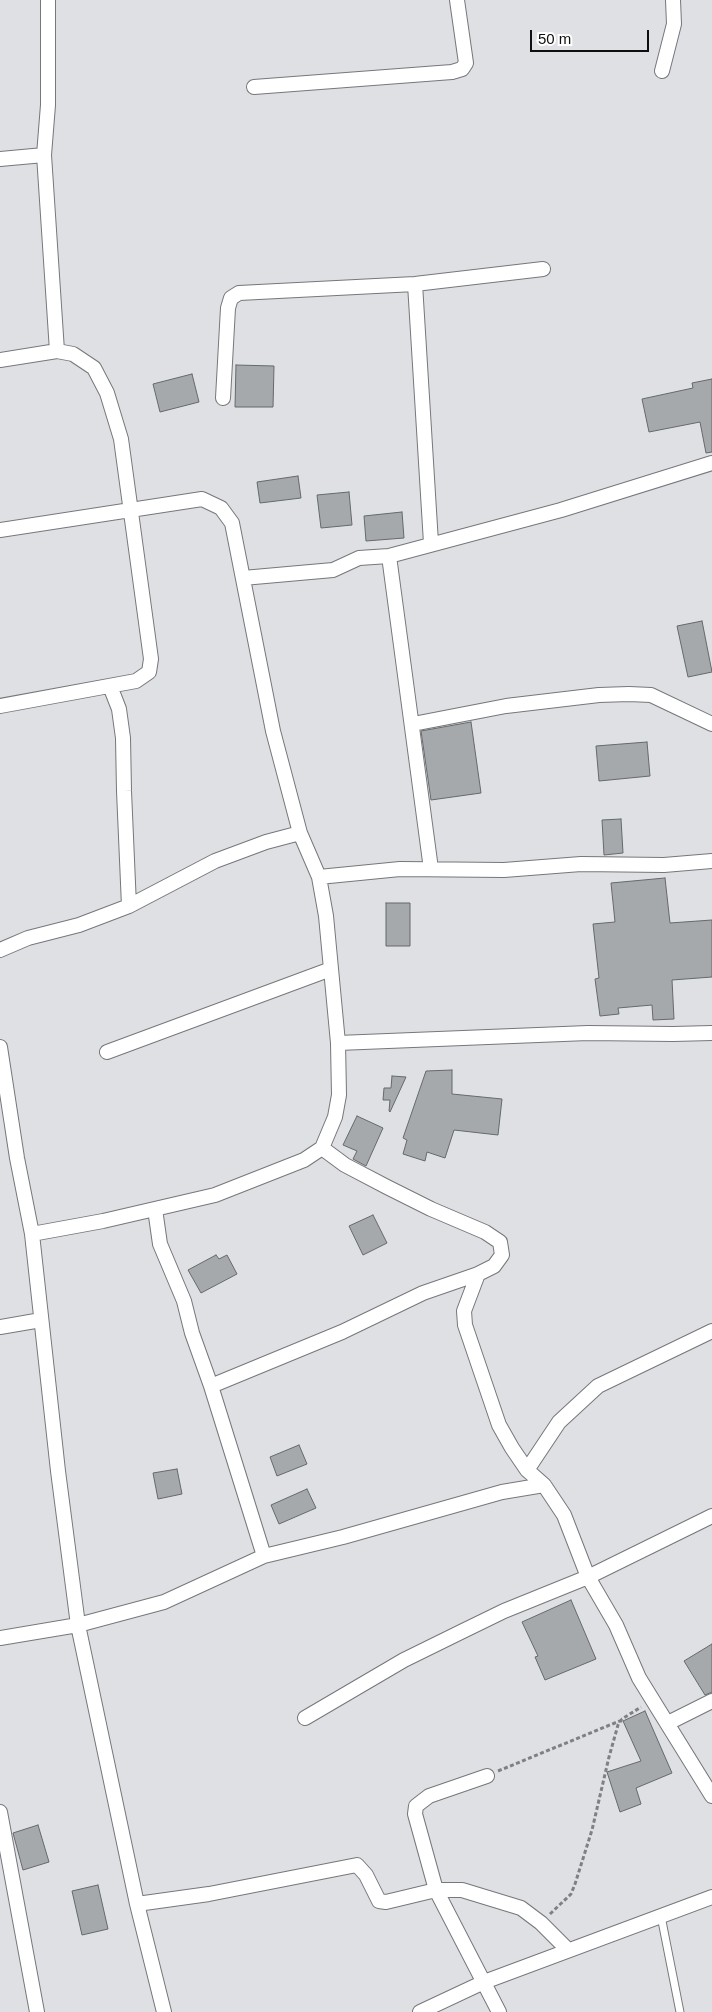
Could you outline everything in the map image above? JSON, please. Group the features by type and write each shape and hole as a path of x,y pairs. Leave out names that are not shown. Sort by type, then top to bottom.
{"street":[{"path":"48,0 48,105 44,155 57,351"},
{"path":"254,87 452,72 462,69 466,63 457,0"},
{"path":"662,71 674,24 674,0"},
{"path":"0,159 44,155"},
{"path":"222,398 228,308 231,298 239,293 415,284 542,269"},
{"path":"415,284 431,543"},
{"path":"0,360 57,351 73,354 94,368 107,393 120,439 151,660 149,672 136,681 0,706"},
{"path":"243,578 332,570 359,558 389,556 431,543 561,510 712,463"},
{"path":"0,530 202,499 221,508 232,523 274,730 300,833 319,878 326,916 338,1043 339,1095 335,1117 322,1148 304,1160 215,1195 155,1210 32,1234"},
{"path":"389,556 431,869"},
{"path":"110,686 119,708 123,738 130,906"},
{"path":"413,724 506,706 599,695 629,694 651,695 712,724"},
{"path":"0,950 28,938 79,925 130,906 215,861 266,842 300,833"},
{"path":"319,878 375,871 431,869 504,870 581,864 664,865 712,861"},
{"path":"107,1052 331,969"},
{"path":"338,1043 588,1033 673,1034 712,1032"},
{"path":"0,1047 17,1158 32,1234 78,1625 137,1904 164,2012"},
{"path":"211,1386 342,1332 423,1293 478,1274 494,1266 502,1255 500,1242 485,1232 387,1188 345,1164 322,1148"},
{"path":"155,1210 160,1244 184,1301 192,1333 211,1386 264,1556"},
{"path":"478,1274 464,1311 465,1325 499,1425 527,1470 544,1485 564,1515 588,1577 616,1625 639,1678 712,1796"},
{"path":"0,1327 41,1320"},
{"path":"527,1470 559,1422 598,1386 712,1331"},
{"path":"0,1638 78,1625 164,1602 264,1556 361,1532 502,1492 544,1485"},
{"path":"305,1718 404,1660 464,1630 504,1611 588,1577 712,1516"},
{"path":"668,1723 712,1701"},
{"path":"487,1776 429,1796 416,1806 414,1814 436,1890 499,2012"},
{"path":"0,1812 37,2012"},
{"path":"137,1904 209,1894 357,1865 366,1874 379,1901 386,1902 436,1890 462,1890 521,1908 541,1923 567,1949"},
{"path":"420,2012 484,1982 567,1949 712,1896"}],"lane":[{"path":"661,1916 680,2012"}],"path":[{"path":"487,1776 622,1720 652,1700"},
{"path":"541,1923 571,1894 592,1830 618,1725 622,1720"}],"building":[{"path":"236,365 274,366 273,407 235,407"},
{"path":"192,374 199,402 160,412 153,384"},
{"path":"712,379 712,452 706,453 700,422 649,432 642,399 693,388 692,383"},
{"path":"298,476 301,498 260,503 257,482"},
{"path":"349,492 352,525 321,528 317,495"},
{"path":"402,512 404,538 366,541 364,516"},
{"path":"702,621 712,672 688,677 677,626"},
{"path":"471,722 481,793 431,800 421,731"},
{"path":"647,742 650,776 599,781 596,746"},
{"path":"621,819 623,853 604,855 602,820"},
{"path":"665,878 670,923 712,920 712,977 672,980 674,1019 653,1020 652,1005 618,1008 619,1014 600,1016 595,979 599,978 593,924 615,922 611,883"},
{"path":"386,903 410,903 410,946 386,946"},
{"path":"452,1070 452,1094 502,1099 498,1135 454,1130 445,1158 427,1152 425,1161 403,1154 407,1140 403,1138 426,1071"},
{"path":"392,1076 406,1077 390,1112 390,1100 383,1100 384,1088 391,1088"},
{"path":"357,1116 383,1128 366,1166 353,1159 357,1151 343,1145"},
{"path":"373,1215 387,1243 363,1255 349,1226"},
{"path":"216,1255 219,1259 227,1255 237,1274 201,1293 188,1270"},
{"path":"299,1445 307,1464 277,1476 270,1457"},
{"path":"177,1469 182,1494 158,1499 153,1473"},
{"path":"307,1489 316,1508 279,1524 271,1505"},
{"path":"571,1600 596,1659 545,1680 535,1657 538,1656 522,1622"},
{"path":"712,1644 712,1692 705,1695 684,1661"},
{"path":"645,1711 672,1773 636,1788 641,1804 620,1812 607,1772 641,1761 623,1721"},
{"path":"38,1825 49,1862 23,1870 13,1833"},
{"path":"98,1885 108,1929 82,1935 72,1891"}]}
